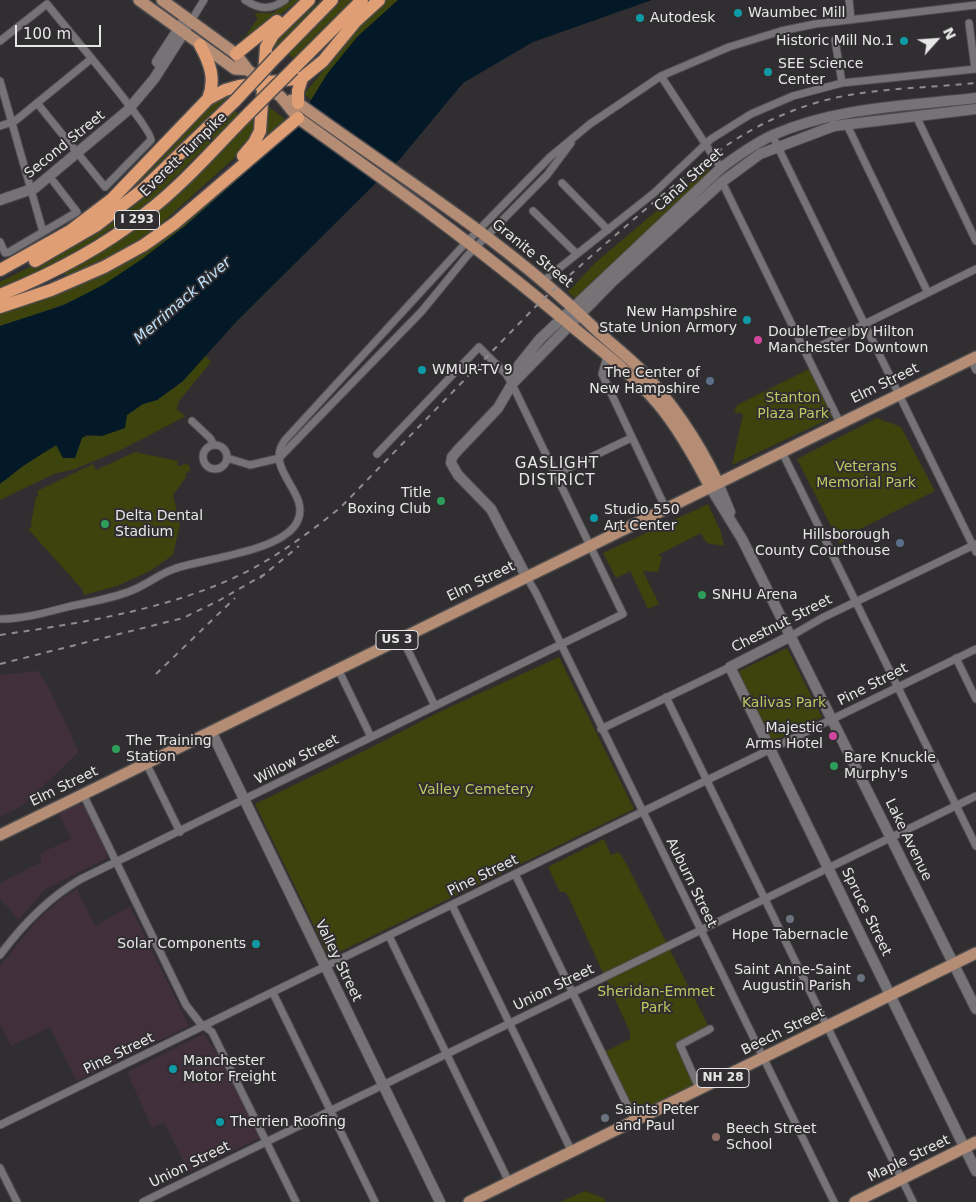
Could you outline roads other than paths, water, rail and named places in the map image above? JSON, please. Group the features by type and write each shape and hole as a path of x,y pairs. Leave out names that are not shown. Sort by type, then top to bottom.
{"highway":[{"path":"236,54 284,16 309,0"},
{"path":"226,180 231,166 254,143 260,132 266,47 273,35 309,0"},
{"name":"Everett Turnpike","path":"0,278 28,265 110,215 158,175 235,100 332,0"},
{"name":"Everett Turnpike","path":"0,295 26,285 82,256 147,212 362,0"},
{"path":"0,270 70,231 112,199 208,99 225,90 302,78 323,61 356,21 379,0"},
{"path":"200,45 212,72 213,82 208,99"},
{"path":"0,307 52,290 95,271 144,246 175,223 226,180 300,109 298,91 302,78"}],"main road":[{"name":"Granite Street","path":"139,0 235,69 248,70"},
{"name":"Granite Street","path":"162,0 191,17 236,54 248,70 281,97 483,233 543,281 633,362 660,392 688,428 714,485"},
{"name":"Granite Street","path":"300,109 390,184 471,244 632,376 659,406 714,485"},
{"name":"Elm Street","path":"0,835 898,394 974,362"},
{"name":"Beech Street","path":"469,1202 976,953"},
{"name":"Maple Street","path":"855,1202 976,1142"}],"street":[{"name":"Second Street","path":"0,200 31,190 50,177 130,108 139,98 181,30 204,0"},
{"path":"246,0 257,7 268,8 285,0"},
{"path":"849,0 851,19"},
{"path":"483,233 550,157 590,124 661,76 756,38 814,24 971,3"},
{"path":"0,41 47,4 130,108 150,137 105,187 37,103"},
{"path":"543,281 664,184 705,144 741,119 763,108 793,96 842,84 976,69 969,23"},
{"path":"835,40 842,84"},
{"path":"0,126 11,123 91,59"},
{"path":"661,76 720,168"},
{"path":"0,81 43,232"},
{"name":"Canal Street","path":"526,576 491,509 458,475 451,463 456,452 498,408 512,384 576,310 720,168 772,136 804,124 849,112 976,98"},
{"name":"Canal Street","path":"576,310 722,182 748,161 777,146 823,129 846,123 976,109"},
{"path":"916,116 976,241"},
{"path":"846,123 928,293"},
{"path":"772,136 975,547"},
{"path":"3,619 116,596 145,585 174,568 250,551 280,538 295,526 301,510 298,498 282,472 280,446 471,244 547,175 576,137"},
{"path":"0,242 5,253 10,252 77,212 50,177"},
{"path":"562,182 608,230"},
{"path":"722,182 840,423"},
{"path":"533,211 577,254"},
{"path":"192,421 210,438 214,445 223,449 227,458 250,465 280,458 418,316 471,244"},
{"path":"806,353 976,269"},
{"path":"378,454 479,347 506,374 512,384 591,545"},
{"path":"607,356 602,374 666,509"},
{"path":"556,474 631,438"},
{"path":"214,445 207,448 203,453 203,460 207,466 214,469 221,467 227,458"},
{"path":"782,452 976,846"},
{"name":"Lake Avenue","path":"714,485 833,719 976,1009"},
{"name":"Willow Street","path":"0,954 24,925 52,898 81,879 623,614 591,545"},
{"name":"Chestnut Street","path":"601,729 730,667 856,602 975,547"},
{"name":"Auburn Street","path":"526,576 834,1202"},
{"path":"402,638 435,706"},
{"name":"Pine Street","path":"0,1125 326,968 976,649"},
{"path":"956,658 976,699"},
{"name":"Spruce Street","path":"730,667 976,1171"},
{"path":"338,669 371,737"},
{"path":"666,697 913,1202"},
{"name":"Valley Street","path":"211,731 440,1202"},
{"path":"146,763 180,832"},
{"path":"83,794 186,1005 205,1027 212,1032 296,1202"},
{"name":"Union Street","path":"143,1202 976,796"},
{"path":"515,874 636,1121"},
{"path":"452,905 572,1152"},
{"path":"389,936 509,1182"},
{"path":"273,993 375,1202"},
{"path":"700,1090 680,1045 710,1029"},
{"path":"0,1168 17,1202"}],"water":[{"name":"Merrimack River","path":"398,0 652,0 533,42 463,83 400,159 236,322 183,381 157,400 143,404 127,415 125,428 102,436 87,435 82,438 75,458 63,458 56,445 23,466 0,484 0,326 64,305 103,285 142,259 185,226 292,131 327,74 357,37"}],"railway":[{"path":"0,635 113,616 169,602 238,576 284,550 341,507 554,289 688,174 749,131 796,110 840,97 859,93 976,83"},
{"path":"260,578 299,546"},
{"path":"0,664 183,618 220,600 265,574"},
{"path":"156,674 235,598"}],"place":[{"name":"Waumbec Mill","path":"738,13"},
{"name":"Autodesk","path":"640,18"},
{"name":"Historic Mill No.1","path":"904,41"},
{"name":"SEE Science Center","path":"768,72"},
{"name":"New Hampshire State Union Armory","path":"747,320"},
{"name":"DoubleTree by Hilton Manchester Downtown","path":"758,340"},
{"name":"WMUR-TV 9","path":"422,370"},
{"name":"The Center of New Hampshire","path":"710,381"},
{"name":"Title Boxing Club","path":"441,501"},
{"name":"Studio 550 Art Center","path":"594,518"},
{"name":"Delta Dental Stadium","path":"105,524"},
{"name":"Hillsborough County Courthouse","path":"900,543"},
{"name":"SNHU Arena","path":"702,595"},
{"name":"Majestic Arms Hotel","path":"833,736"},
{"name":"The Training Station","path":"116,749"},
{"name":"Bare Knuckle Murphy's","path":"834,766"},
{"name":"Hope Tabernacle","path":"790,919"},
{"name":"Solar Components","path":"256,944"},
{"name":"Saint Anne-Saint Augustin Parish","path":"861,978"},
{"name":"Manchester Motor Freight","path":"173,1069"},
{"name":"Saints Peter and Paul","path":"605,1118"},
{"name":"Therrien Roofing","path":"220,1122"},
{"name":"Beech Street School","path":"716,1137"}],"district":[{"name":"GASLIGHT DISTRICT","path":"557,472"}],"park label":[{"name":"Stanton Plaza Park","path":"793,406"},
{"name":"Veterans Memorial Park","path":"866,476"},
{"name":"Kalivas Park","path":"784,703"},
{"name":"Valley Cemetery","path":"476,790"},
{"name":"Sheridan-Emmet Park","path":"656,1000"}]}
